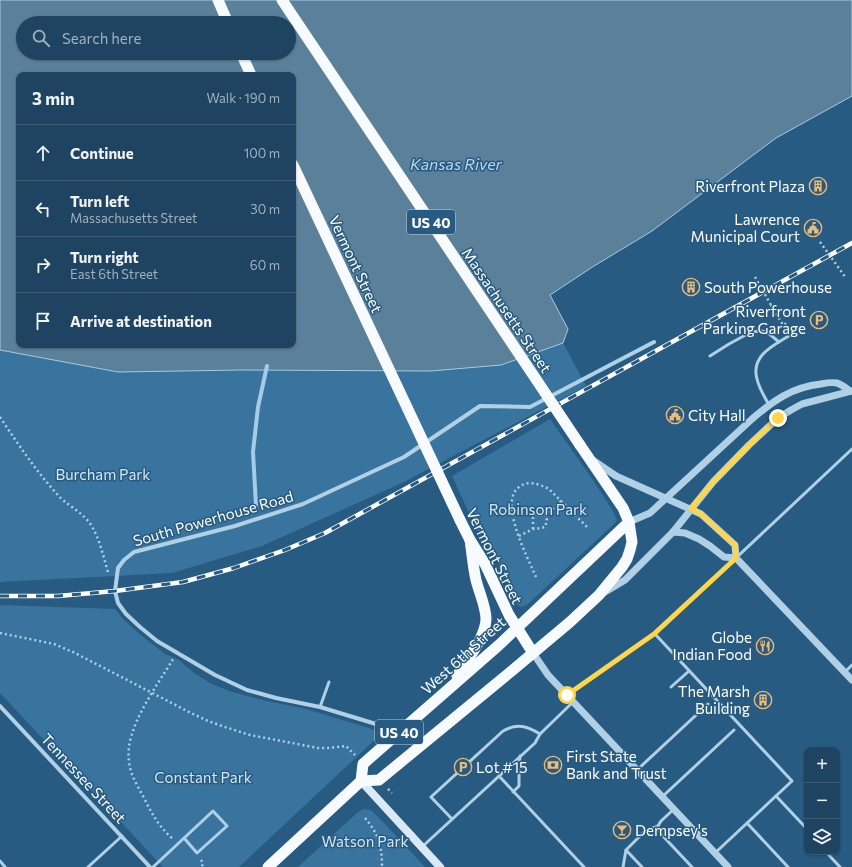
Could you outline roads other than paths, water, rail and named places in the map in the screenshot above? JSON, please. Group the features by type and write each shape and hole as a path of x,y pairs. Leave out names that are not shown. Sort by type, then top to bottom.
{"highway":[{"path":"218,0 225,16"},
{"name":"Massachusetts Street","path":"282,0 293,16"},
{"name":"Massachusetts Street","path":"296,21 624,510 628,522"},
{"path":"244,60 250,72"},
{"name":"Vermont Street","path":"296,171 460,520 485,564 509,615 533,653"},
{"name":"US 40","path":"361,781 379,780 570,622 599,595 627,560 632,542 628,522"},
{"name":"West 6th Street","path":"361,781 363,764 517,628 628,522"},
{"name":"US 40","path":"448,689 473,652 482,632 486,618 476,580 470,540"},
{"path":"268,867 361,781"}],"main road":[{"path":"361,781 440,867"}],"street":[{"name":"South Powerhouse Road","path":"399,731 320,707 276,698 247,690 215,675 177,653 157,641 140,627 126,614 118,603 115,591 118,568 124,560 134,552 234,526 304,504 404,457 480,406 530,407 654,342"},
{"name":"West 6th Street","path":"628,522 650,513 752,419 768,405 784,395 809,385 828,383 838,383 851,391"},
{"path":"599,595 624,580 673,532 713,482 778,418 802,404 851,391"},
{"name":"Massachusetts Street","path":"588,457 616,476 691,508 701,514 735,545 736,558 852,680"},
{"name":"Massachusetts Street","path":"673,532 699,538 724,557 736,558"},
{"name":"Vermont Street","path":"533,653 548,675 715,853 725,866"},
{"name":"Tennessee Street","path":"0,706 152,867"}],"lane":[{"path":"710,356 751,332 767,332 779,342"},
{"path":"768,405 756,378 755,368 759,358 766,350 792,334"},
{"path":"567,695 654,634 852,448"},
{"path":"654,634 792,781 715,853"},
{"path":"845,672 852,665"},
{"path":"671,687 689,671"},
{"path":"320,707 329,682"},
{"path":"422,847 535,743 540,734 574,702"},
{"path":"637,770 708,704"},
{"path":"452,819 432,797 503,730 509,727 524,726 540,734"},
{"path":"662,797 734,730"},
{"path":"513,792 519,786 520,756"},
{"path":"499,776 584,867"},
{"path":"776,796 804,827"},
{"path":"623,867 626,850 644,832 658,826 661,821 674,809"},
{"path":"152,867 213,811 227,826 197,852 184,838"},
{"path":"747,823 788,867"},
{"path":"658,826 660,834 692,867"},
{"path":"88,867 122,836"},
{"path":"626,850 642,867"},
{"path":"829,855 840,867"},
{"path":"0,861 6,867"}],"water":[{"name":"Kansas River","path":"0,0 852,0 852,96 776,138 652,231 550,295 568,329 563,343 501,365 431,371 242,370 118,372 0,350"}],"waterway":[{"path":"256,506 253,452 258,407 267,366"}],"railway":[{"path":"0,596 58,596 115,591 183,582 234,568 285,550 325,533 852,243"}],"place":[{"name":"Riverfront Plaza","path":"818,186"},
{"name":"Lawrence Municipal Court","path":"813,228"},
{"name":"South Powerhouse","path":"691,287"},
{"name":"Riverfront Parking Garage","path":"819,320"},
{"name":"City Hall","path":"675,415"},
{"name":"Globe Indian Food","path":"765,646"},
{"name":"The Marsh Building","path":"763,700"},
{"name":"First State Bank and Trust","path":"553,765"},
{"name":"Lot #15","path":"463,767"},
{"name":"Dempsey's","path":"622,830"}],"park label":[{"name":"Burcham Park","path":"103,474"},
{"name":"Robinson Park","path":"538,509"},
{"name":"Constant Park","path":"203,777"},
{"name":"Watson Park","path":"365,841"}]}
